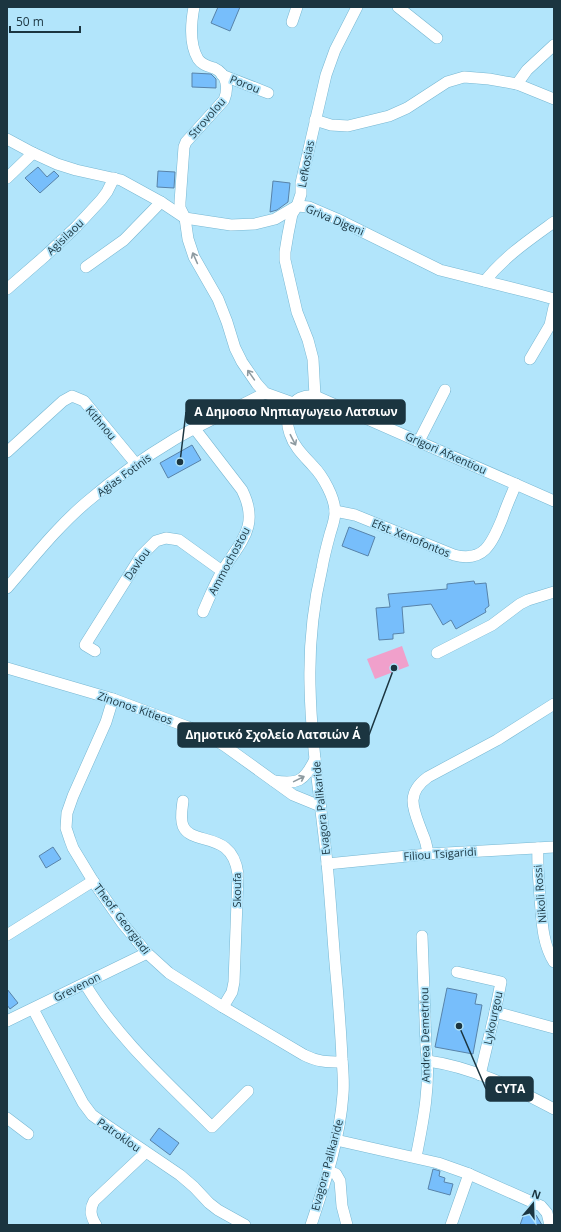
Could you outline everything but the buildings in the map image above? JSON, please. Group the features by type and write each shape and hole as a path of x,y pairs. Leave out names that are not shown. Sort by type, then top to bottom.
{"street":[{"path":"194,7 190,31 197,56 201,63 217,70 222,75"},
{"path":"292,22 298,7"},
{"name":"Lefkosias","path":"315,396 314,359 297,312 285,260 285,252 292,214 297,206 301,194 301,183 320,95 330,62 358,7"},
{"path":"398,7 437,38"},
{"path":"517,84 527,70 554,45"},
{"name":"Porou","path":"222,75 268,93"},
{"name":"Strovolou","path":"185,218 180,208 184,147 189,138 224,100 227,88 226,82 222,75"},
{"path":"315,120 331,125 348,126 389,116 407,108 447,82 464,77 476,77 517,84 554,99"},
{"name":"Griva Digeni","path":"7,139 33,153 66,167 114,178 128,183 185,218 231,225 255,224 275,219 297,206 309,207 337,219 440,270 554,299"},
{"path":"7,178 33,153"},
{"name":"Agisilaou","path":"7,289 76,227 101,200 114,178"},
{"path":"86,267 124,240 161,202"},
{"path":"185,218 188,239 194,256 218,299 235,348 250,374 265,393 293,403 305,395 315,396"},
{"path":"485,281 508,256 554,222"},
{"path":"530,359 550,325 554,307"},
{"path":"419,441 445,390"},
{"name":"Agias Fotinis","path":"7,588 68,520 88,501 136,464 176,439 265,393"},
{"name":"Kithnou","path":"7,452 62,401 72,396 84,401 136,464"},
{"name":"Grigori Afxentiou","path":"315,396 554,501"},
{"name":"Evagora Palikaride","path":"293,403 290,408 288,420 290,435 296,447 320,475 332,499 335,512 334,522 317,591 311,639 310,684 315,760 327,864 344,1093 336,1140 328,1171 310,1225"},
{"name":"Ammochostou","path":"195,429 242,490 248,507 250,523 244,537 222,571 203,612"},
{"name":"Efst. Xenofontos","path":"335,512 355,515 454,555 470,557 483,552 488,548 516,484"},
{"name":"Davlou","path":"95,651 85,645 141,556 156,541 166,538 179,540 222,571"},
{"path":"438,653 492,625 524,602 554,592"},
{"name":"Zinonos Kitieos","path":"7,668 113,699 209,736 238,754 293,795 320,806"},
{"name":"Theof. Georgiadi","path":"113,699 106,722 73,796 66,820 66,828 70,840 93,881 127,930 146,953 169,973 312,1059 326,1062 342,1062"},
{"path":"428,854 412,803 414,793 420,784 428,777 497,740 554,704"},
{"path":"274,780 290,782 299,780 306,775 315,760"},
{"name":"Skoufa","path":"183,801 182,819 184,828 187,832 223,846 232,855 237,867 234,982 232,992 224,1007"},
{"name":"Filiou Tsigaridi","path":"327,864 428,854 554,847"},
{"name":"Nikoli Rossi","path":"538,848 537,868 544,931 548,951 554,962"},
{"path":"7,935 93,881"},
{"name":"Andrea Demetriou","path":"416,1157 423,1120 428,1061 426,1047 422,936"},
{"name":"Grevenon","path":"7,1021 146,953"},
{"name":"Lykourgou","path":"457,972 501,982 480,1074"},
{"path":"85,984 103,1013 128,1042 212,1127 248,1091"},
{"name":"Patroklou","path":"33,1009 86,1109 98,1120 187,1181 218,1210 245,1225"},
{"path":"495,1012 554,1028"},
{"path":"428,1061 449,1064 480,1074 554,1109"},
{"path":"7,1118 28,1134"},
{"path":"336,1140 367,1148 416,1157 469,1174 536,1203 545,1210 549,1221"},
{"path":"96,1225 91,1213 94,1201 145,1153"},
{"path":"328,1171 339,1177 342,1206 347,1225"},
{"path":"451,1225 469,1174"}],"shaded area":[{"path":"402,646 409,666 375,679 367,659"}],"place":[{"name":"Α Δημοσιο Νηπιαγωγειο Λατσιων","path":"180,462"},
{"name":"Δημοτικό Σχολείο Λατσιών Α΄","path":"394,668"},
{"name":"CYTA","path":"459,1026"}]}
